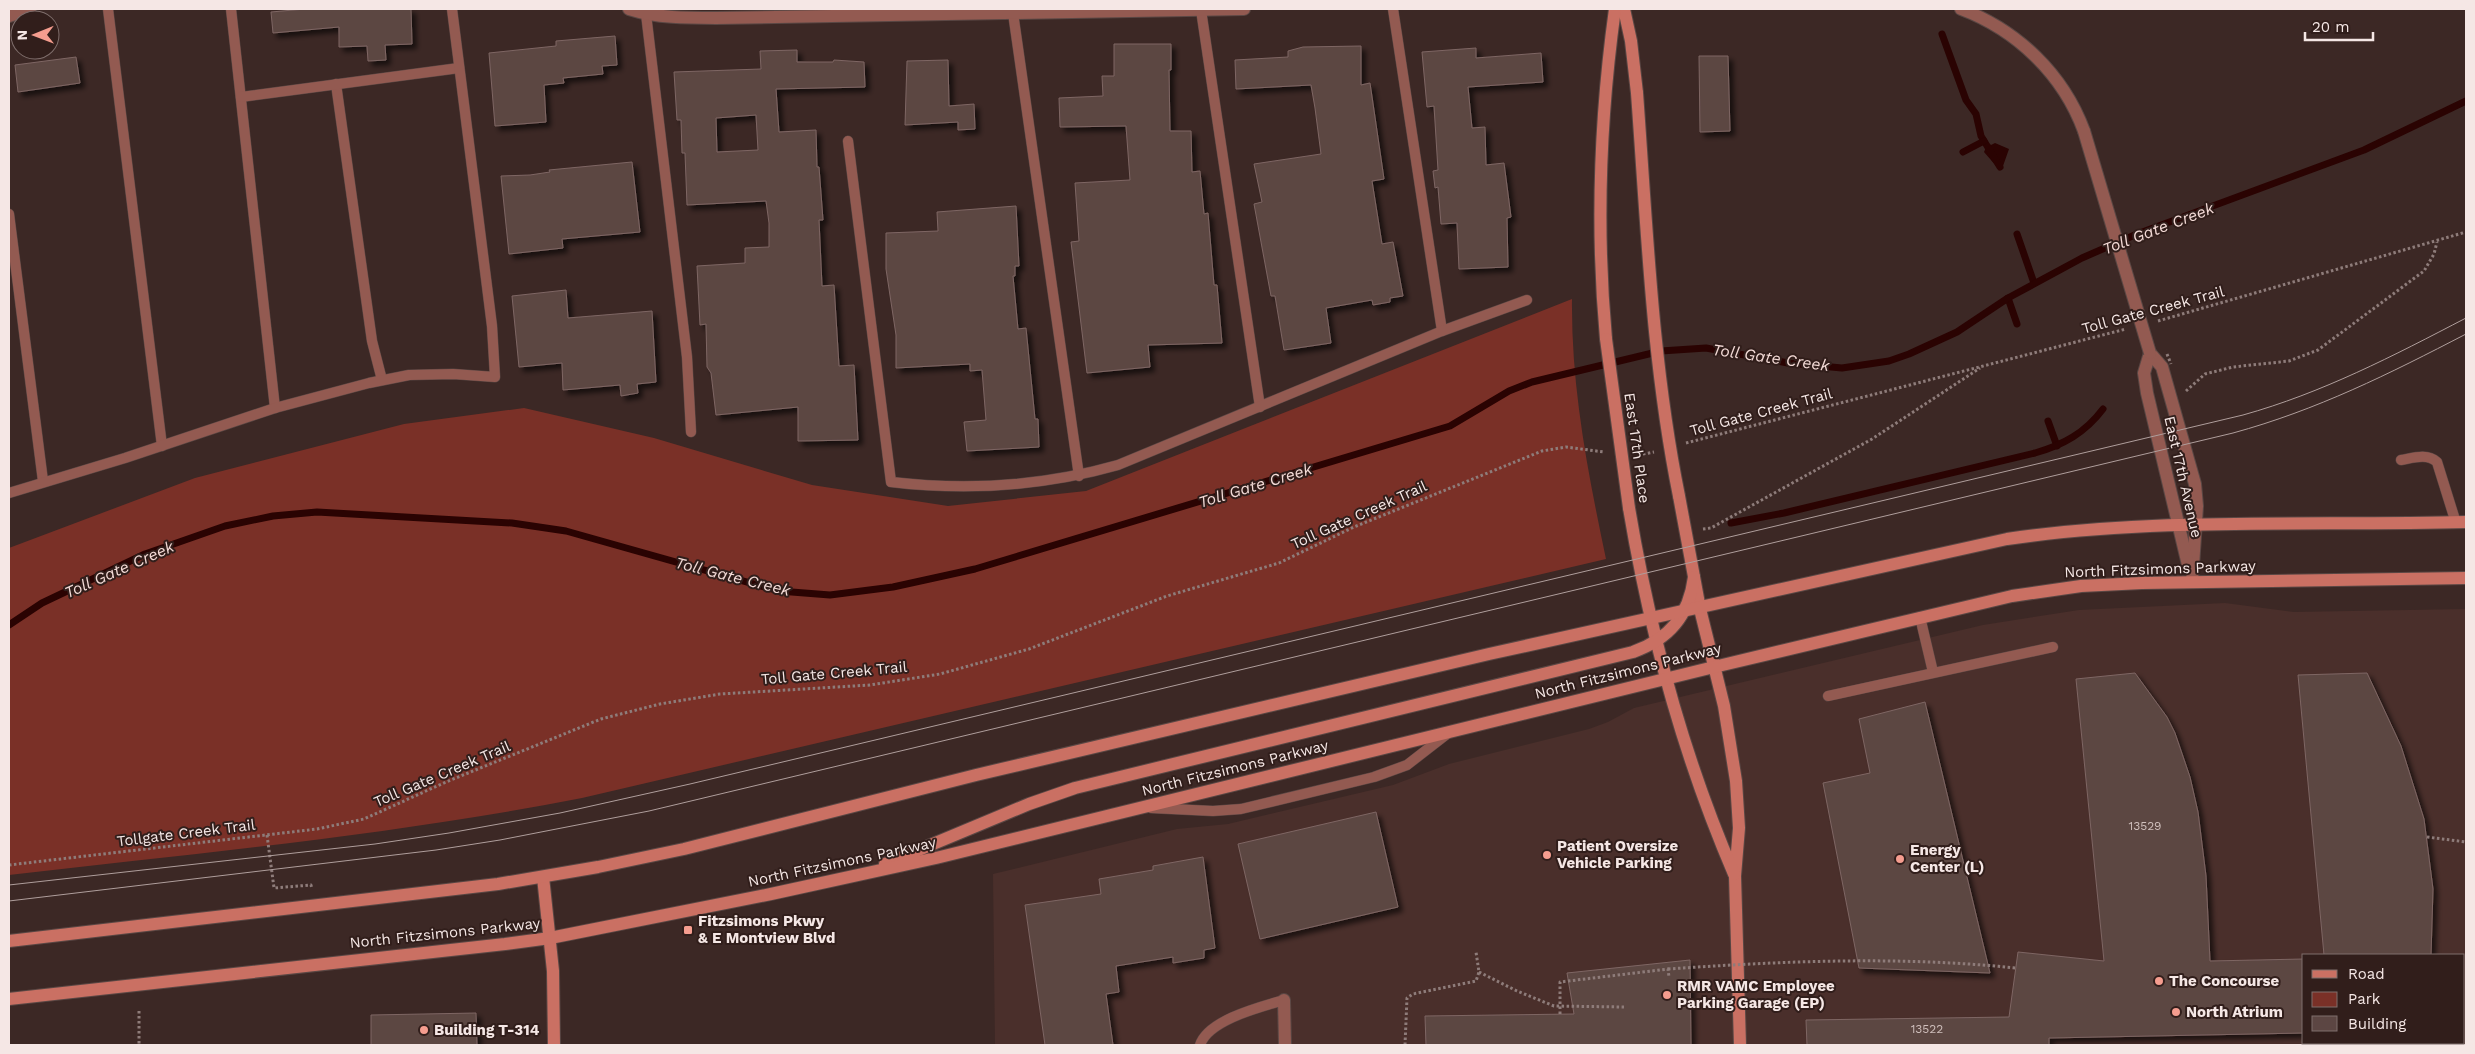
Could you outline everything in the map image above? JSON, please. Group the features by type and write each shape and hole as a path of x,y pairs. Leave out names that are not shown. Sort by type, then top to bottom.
{"main road":[{"name":"East 17th Place","path":"1615,9 1604,107 1602,300 1614,410 1638,560 1667,679 1701,789 1735,876"},
{"name":"East 17th Place","path":"1624,9 1631,41 1637,93 1653,332 1669,447 1700,609 1730,734 1736,781 1738,828 1735,876 1740,1045"},
{"path":"9,941 441,891 543,877 684,849 1480,656 1683,613 2007,539 2091,530 2195,526 2461,522"},
{"path":"855,876 1029,804 1067,791 1633,652 1658,641 1670,631 1683,613 1694,577"},
{"name":"North Fitzsimons Parkway","path":"9,999 550,938 855,876 1920,617 2049,590 2096,585 2192,582 2466,578"},
{"path":"543,877 550,938 554,1045"}],"street":[{"path":"9,16 30,9"},
{"path":"629,9 646,14 723,18 1244,9"},
{"name":"East 17th Avenue","path":"1961,9 1998,26 2036,56 2069,98 2084,131 2150,353 2162,367 2194,484 2197,506 2192,582"},
{"name":"East 17th Avenue","path":"2150,353 2144,373 2146,393 2192,582"},
{"path":"1284,1000 1286,1045"}],"lane":[{"path":"108,9 162,446"},
{"path":"231,9 275,408"},
{"path":"9,493 162,446 275,408 382,380 409,375 444,374 495,377 492,326 452,9"},
{"path":"1393,9 1442,331"},
{"path":"1201,10 1260,407"},
{"path":"1013,13 1079,476"},
{"path":"646,14 688,357 691,432"},
{"path":"241,97 459,68"},
{"path":"336,84 372,341 382,380"},
{"path":"848,141 891,482 975,487 1079,476 1133,460 1442,331 1527,300"},
{"path":"9,214 43,481"},
{"path":"2401,460 2425,456 2432,458 2436,462 2461,522"},
{"path":"1920,617 1933,672"},
{"path":"1828,696 2053,647"},
{"path":"1143,807 1220,811 1249,808 1339,786 1398,770 1449,732"},
{"path":"1200,1045 1209,1032 1235,1016 1284,1000"}],"path":[{"name":"Toll Gate Creek Trail","path":"2156,321 2466,232"},
{"path":"2184,393 2205,374 2233,367 2289,361 2318,350 2424,271 2434,254 2437,241"},
{"name":"Toll Gate Creek Trail","path":"1679,446 2127,329"},
{"path":"1685,533 1711,528 1872,439 1982,366"},
{"name":"Toll Gate Creek Trail","path":"267,834 318,829 364,819 446,782 601,719 660,704 720,694 870,684 940,674 1029,648 1167,596 1280,563 1354,527 1542,451 1566,448 1613,452"},
{"path":"1631,454 1641,455 1660,450"},
{"name":"Tollgate Creek Trail","path":"9,865 267,834 274,888 311,885 312,892"},
{"path":"2427,837 2466,842"},
{"path":"1406,1045 1408,998 1413,994 1476,982 1479,972 1476,952"},
{"path":"1560,1014 1560,982 1668,969 1849,960 1917,961 2016,968"},
{"path":"1668,969 1669,977"},
{"path":"1479,972 1517,992 1560,1007 1624,1007"},
{"path":"138,1012 139,1045"}],"shaded area":[{"path":"1988,143 1991,145 1995,143 2009,149 2003,166 1997,167 1984,152"},
{"path":"2225,603 2294,612 2466,609 2466,1045 995,1045 993,874 1177,829 1228,824 1393,785 1449,764 1589,729 1608,722 1634,708 1983,625 2079,610"}],"green space":[{"path":"1572,299 1574,365 1582,430 1606,559 582,798 440,823 368,833 9,875 9,548 195,478 404,424 524,408 654,438 812,485 948,506 1086,491"}],"building":[{"path":"305,9 411,9 412,44 385,45 386,60 368,61 367,46 339,47 339,27 273,33 271,12"},
{"path":"615,36 617,65 602,66 603,74 563,78 564,83 544,85 546,122 495,126 489,53 556,46 556,41"},
{"path":"1114,44 1171,44 1171,70 1169,70 1170,131 1191,131 1192,172 1200,171 1204,214 1208,213 1214,285 1217,285 1222,343 1148,345 1150,367 1087,373 1071,242 1079,241 1075,183 1130,180 1126,126 1060,127 1059,98 1103,96 1102,76 1114,76"},
{"path":"1361,46 1361,85 1370,83 1384,179 1372,181 1382,244 1393,242 1403,296 1390,298 1390,302 1373,305 1372,300 1326,308 1331,343 1284,350 1275,296 1271,296 1254,204 1262,202 1254,164 1321,154 1315,108 1311,85 1236,89 1235,60 1288,57 1288,51 1303,47"},
{"path":"1476,48 1476,58 1541,53 1543,82 1468,87 1472,128 1485,127 1486,165 1504,163 1511,217 1507,218 1508,267 1459,269 1457,223 1441,224 1438,187 1435,188 1433,171 1438,170 1434,106 1427,107 1422,52"},
{"path":"797,50 797,62 833,62 834,60 864,62 865,87 776,89 779,132 816,130 817,167 819,167 823,220 819,220 822,286 834,285 839,366 854,365 858,440 798,441 798,407 716,415 711,373 707,367 706,324 700,325 697,266 745,263 745,248 769,247 769,223 766,201 687,205 685,153 682,153 681,120 677,120 674,72 761,69 760,51","holes":["756,115 758,150 717,152 716,118"]},
{"path":"1699,56 1728,56 1730,131 1700,132"},
{"path":"76,57 80,83 18,92 15,65"},
{"path":"948,60 949,106 974,104 975,129 958,130 958,122 905,125 907,61"},
{"path":"632,162 640,232 562,239 563,248 509,254 501,176 530,175 550,172 549,170"},
{"path":"1016,206 1019,266 1015,266 1015,276 1013,276 1018,329 1026,328 1035,419 1038,419 1039,447 967,451 964,422 986,420 982,370 970,371 970,364 896,368 896,335 886,269 886,233 938,231 937,212"},
{"path":"566,290 568,318 652,311 656,382 637,384 638,393 621,396 620,385 563,390 562,363 519,367 512,296"},
{"path":"2135,673 2167,717 2175,733 2190,777 2198,812 2206,876 2210,961 2302,959 2302,1033 2049,1038 2049,1045 1807,1045 1806,1020 2009,1017 2018,952 2104,961 2076,679"},
{"path":"2367,673 2401,746 2424,819 2433,889 2431,954 2324,954 2298,675"},
{"name":"Energy Center (L)","path":"1925,702 1990,973 1859,968 1823,783 1870,773 1859,719"},
{"path":"1376,812 1398,907 1260,939 1238,844"},
{"path":"1203,857 1215,948 1204,950 1204,958 1173,963 1173,957 1116,966 1119,992 1106,994 1113,1045 1045,1045 1025,905 1101,894 1099,879 1153,870 1153,866"},
{"name":"RMR VAMC Employee Parking Garage (EP)","path":"1690,960 1691,1045 1426,1045 1425,1016 1574,1014 1567,973"},
{"name":"Building T-314","path":"476,1013 477,1045 371,1045 371,1015"}],"waterway":[{"path":"1942,34 1966,100 1976,114 1981,136 2000,167"},
{"name":"Toll Gate Creek","path":"9,625 42,603 145,554 225,526 273,516 317,512 512,523 566,531 779,591 830,595 893,587 975,569 1450,426 1509,391 1532,382 1661,351 1706,348 1788,363 1842,368 1889,361 1957,332 2008,298 2082,258 2137,234 2364,150 2466,101"},
{"path":"1963,152 1984,141"},
{"path":"2017,234 2034,283"},
{"path":"2008,298 2017,324"},
{"path":"1731,523 1784,513 2035,453 2073,437 2089,425 2103,409"},
{"path":"2048,421 2057,446"}],"tram line":[{"path":"9,885 375,844 560,813 690,784 2243,415 2329,385 2384,360 2466,318"},
{"path":"9,901 436,850 500,840 649,811 2233,433 2264,424 2352,390 2466,334"}],"place":[{"name":"Patient Oversize Vehicle Parking","path":"1547,855"},
{"name":"Energy Center (L)","path":"1900,859"},
{"name":"Fitzsimons Pkwy & E Montview Blvd","path":"688,930"},
{"name":"The Concourse","path":"2159,981"},
{"name":"RMR VAMC Employee Parking Garage (EP)","path":"1667,995"},
{"name":"North Atrium","path":"2176,1012"},
{"name":"Building T-314","path":"424,1030"}]}
